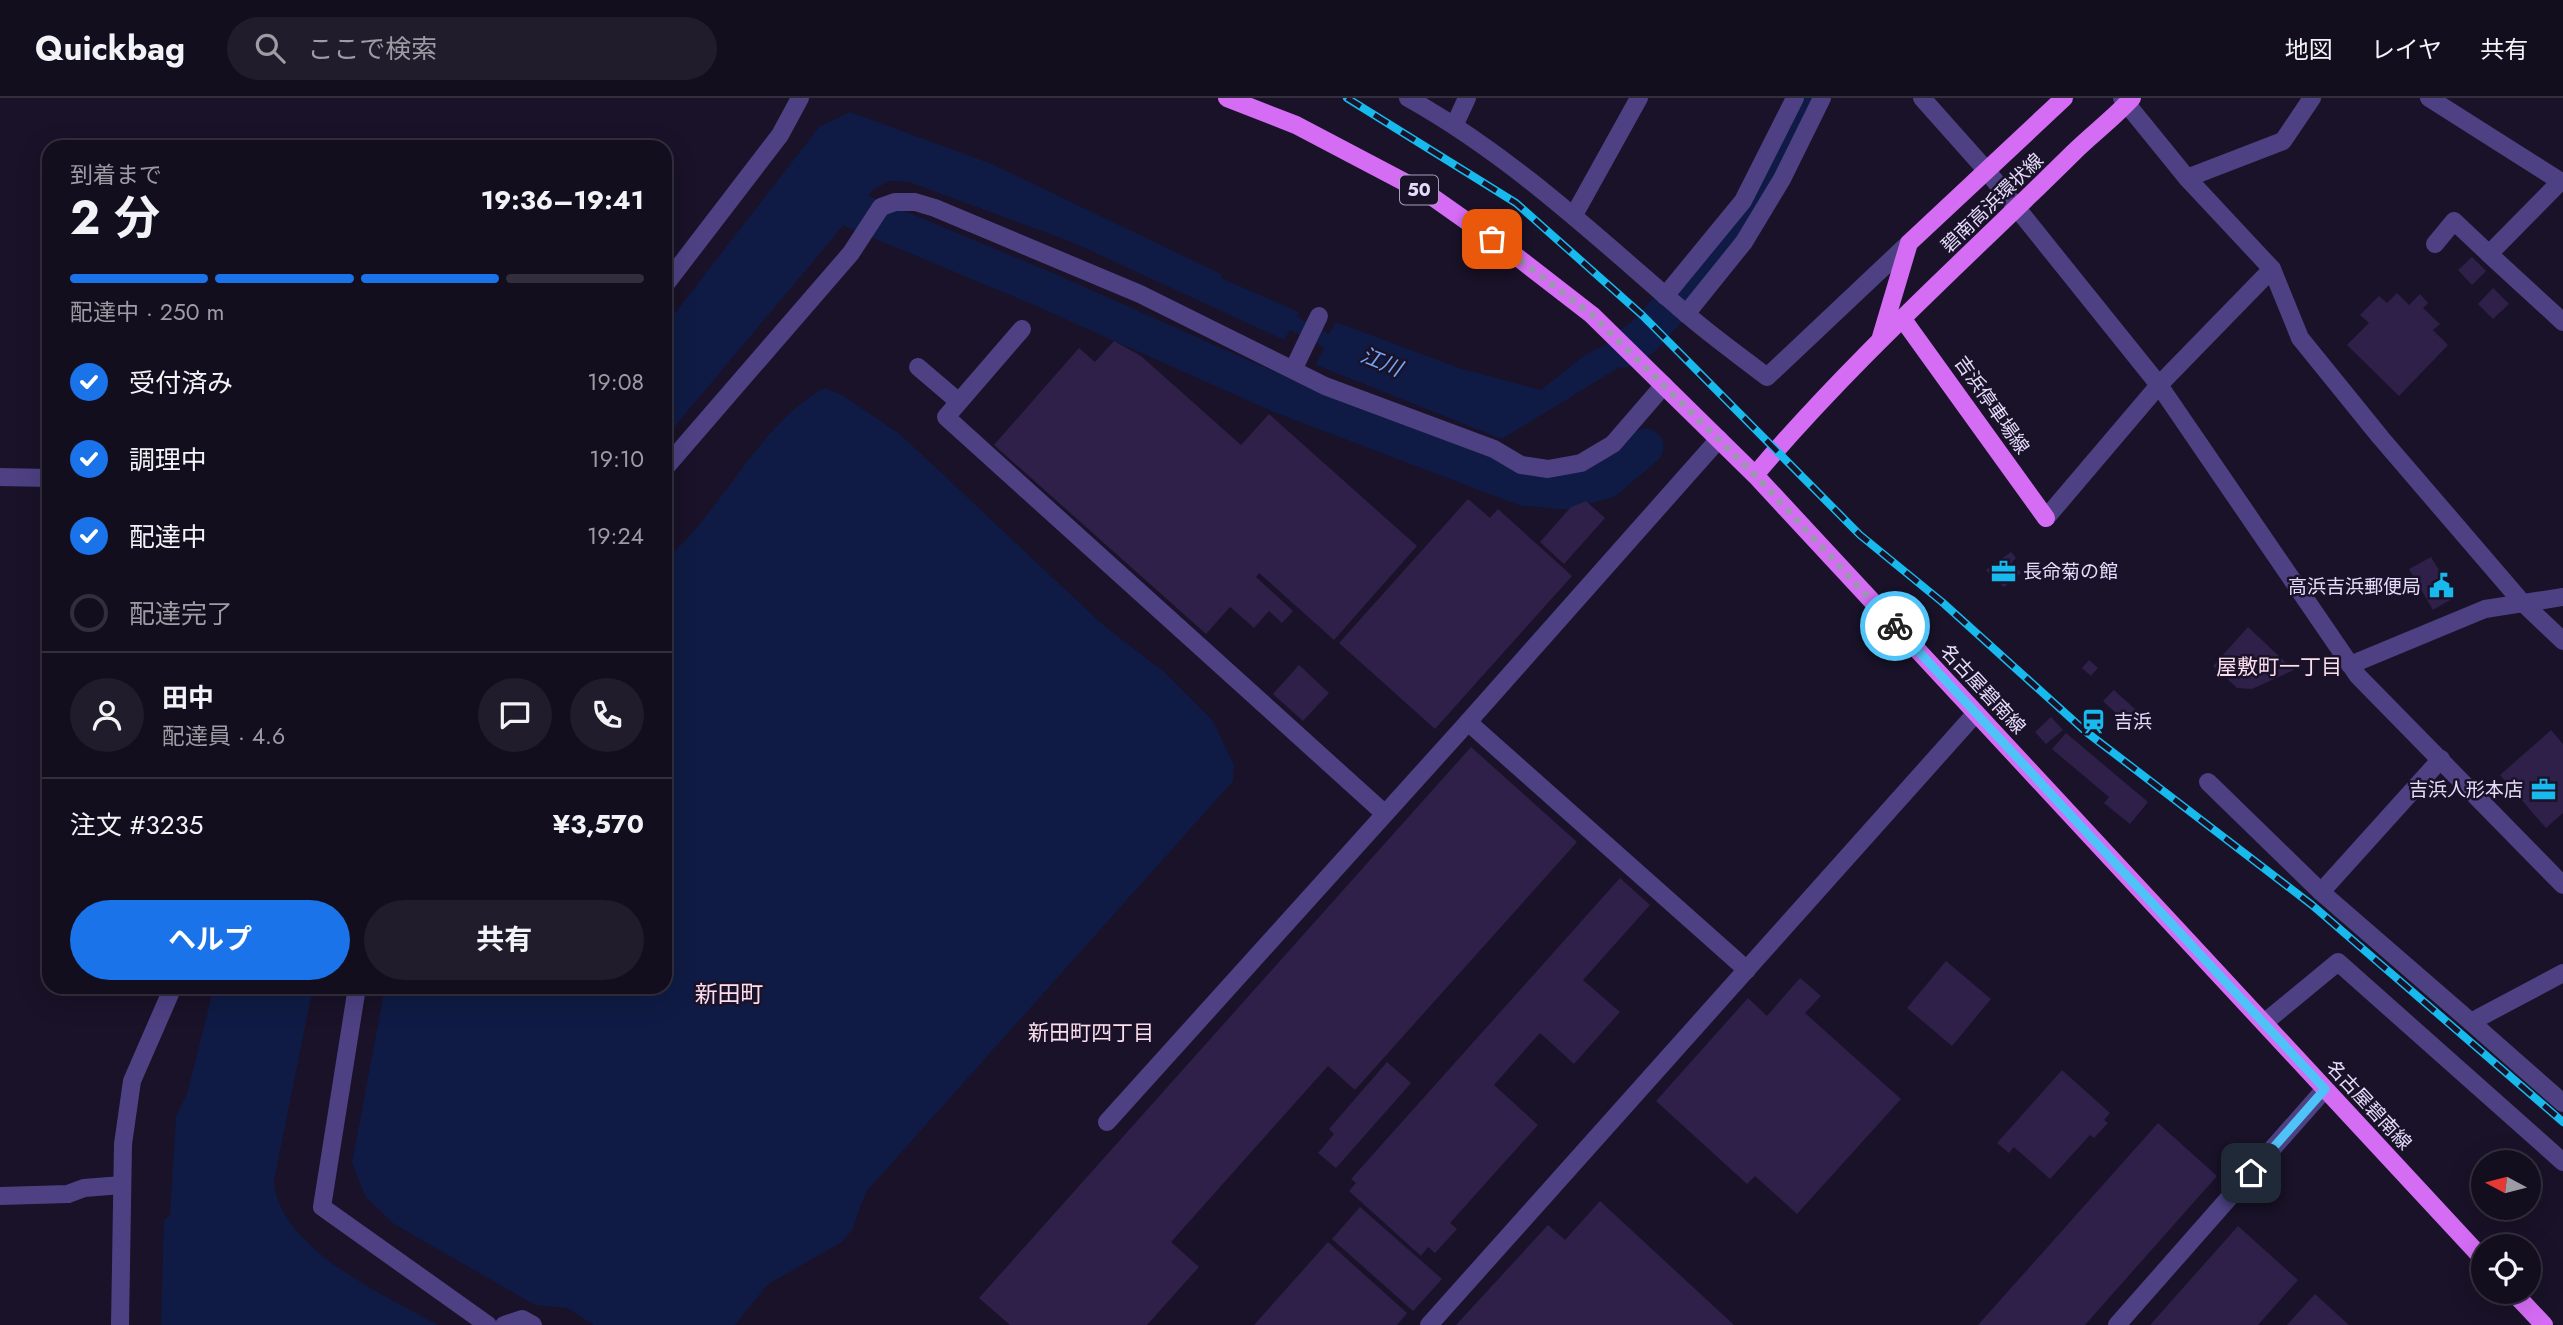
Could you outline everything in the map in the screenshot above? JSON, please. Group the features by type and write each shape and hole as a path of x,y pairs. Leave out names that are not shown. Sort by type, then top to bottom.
{"main road":[{"name":"名古屋碧南線","path":"1227,98 1296,125 1431,197 1512,253 1592,315 1755,475 2471,1246"},
{"name":"碧南高浜環状線","path":"1881,337 1909,243 2064,98"},
{"name":"碧南高浜環状線","path":"1755,475 1809,412 1881,337 2017,210 2127,100"},
{"name":"吉浜停車場線","path":"1902,318 2046,518"},
{"path":"2524,1304 2544,1325"}],"street":[{"path":"672,276 780,135 800,98"},
{"path":"1408,98 1455,124 1574,215 1685,313 1767,377 1909,243"},
{"path":"1455,124 1467,98"},
{"path":"1574,215 1639,98"},
{"path":"1666,296 1743,201 1795,98"},
{"path":"1685,313 1744,242 1782,179 1822,98"},
{"path":"1922,98 1987,171 2160,385 2350,665 2563,885"},
{"path":"2187,178 2283,141 2312,98"},
{"path":"2429,98 2562,183 2489,254"},
{"path":"2127,100 2187,178 2272,270 2300,338 2521,601 2563,641"},
{"path":"672,460 851,253 881,207 895,202 915,202 934,208 1140,294 1294,368 1325,386 1494,449 1521,464 1548,469 1581,463 1613,444 1663,384"},
{"path":"2435,244 2454,221 2563,322"},
{"path":"2046,518 2160,385 2272,270"},
{"path":"1294,368 1319,316"},
{"path":"1022,329 946,416 1384,813"},
{"path":"918,367 959,402"},
{"path":"1107,1122 1719,439"},
{"path":"0,477 42,478"},
{"path":"2350,665 2485,609 2521,601 2563,597"},
{"path":"1429,1325 1976,713"},
{"path":"1468,722 1747,970"},
{"path":"2321,892 2441,760"},
{"path":"2208,782 2275,844 2321,892 2563,1103"},
{"path":"2264,1023 2338,962 2563,1162"},
{"path":"2471,1022 2563,973"},
{"path":"120,1325 123,1144 132,1081 170,994"},
{"path":"356,994 322,1206 488,1325"},
{"path":"2117,1325 2325,1089"},
{"path":"0,1196 68,1194 83,1188 122,1185"},
{"path":"504,1325 522,1319 533,1325"}],"water":[{"path":"850,112 992,164 1221,274 1221,278 1299,312 1297,317 1329,334 1336,322 1459,368 1541,390 1585,355 1634,330 1658,312 1671,324 1618,368 1502,439 1316,365 1324,347 1290,330 1284,340 1074,243 909,182 889,181 873,190 672,430 672,317 819,127"},
{"path":"824,388 842,395 901,435 1102,624 1163,671 1213,721 1234,765 1233,781 866,1192 852,1230 842,1242 767,1285 735,1325 594,1325 567,1308 535,1305 394,1224 365,1196 352,1163 384,994 672,994 672,553 705,517 778,424"},
{"path":"212,994 312,994 274,1181 280,1205 294,1228 338,1267 438,1325 161,1325 164,1220 170,1216 176,1116 187,1094"}],"building":[{"path":"2472,257 2486,271 2472,285 2458,270"},
{"path":"2493,288 2509,304 2493,319 2478,304"},
{"path":"2397,293 2409,305 2420,294 2428,303 2423,308 2440,324 2433,330 2448,345 2399,396 2347,345 2369,323 2360,315 2379,296 2387,303"},
{"path":"1114,341 1141,356 1241,445 1269,414 1417,546 1334,640 1259,573 1256,577 1293,611 1282,623 1269,611 1254,628 1230,607 1206,634 994,445 1079,348 1095,362"},
{"path":"1468,499 1490,518 1498,509 1572,576 1435,729 1339,643"},
{"path":"1586,501 1605,518 1564,564 1540,542 1571,507"},
{"path":"2011,552 2016,558 2012,562 2021,573 2004,587 1986,570"},
{"path":"2431,557 2455,597 2433,610 2409,569"},
{"path":"2248,627 2294,670 2252,689 2237,688 2213,666"},
{"path":"2089,660 2098,668 2091,676 2082,668"},
{"path":"1299,665 1329,693 1303,721 1273,694"},
{"path":"2114,690 2135,709 2124,721 2103,701"},
{"path":"2051,717 2063,730 2046,744 2035,732"},
{"path":"2551,730 2563,744 2563,813 2546,828 2500,775"},
{"path":"2066,733 2148,802 2130,824 2104,803 2109,797 2052,749"},
{"path":"1471,747 1577,842 1355,1090 1328,1066 1171,1242 1199,1267 1147,1325 1010,1325 979,1298"},
{"path":"1620,878 1650,905 1583,980 1620,1012 1574,1064 1540,1033 1494,1085 1538,1125 1450,1223 1457,1229 1435,1253 1428,1247 1421,1256 1349,1191 1356,1183 1351,1179"},
{"path":"1946,961 1991,999 1952,1046 1907,1008"},
{"path":"1800,978 1821,996 1805,1013 1901,1099 1797,1214 1755,1176 1747,1184 1656,1101 1748,998 1767,1016"},
{"path":"1387,1062 1411,1083 1336,1168 1318,1153 1334,1134 1329,1129"},
{"path":"2062,1070 2110,1113 2104,1120 2108,1123 2094,1138 2090,1135 2050,1179 2014,1147 2009,1153 1997,1143"},
{"path":"2158,1123 2217,1176 2085,1325 1978,1325"},
{"path":"1600,1201 1734,1325 1456,1325 1548,1225 1565,1240"},
{"path":"1360,1207 1442,1279 1413,1311 1332,1239"},
{"path":"2238,1226 2298,1280 2258,1325 2150,1325"},
{"path":"1328,1242 1407,1313 1397,1325 1254,1325"},
{"path":"2315,1294 2349,1325 2287,1325"}],"waterway":[{"name":"江川","path":"1624,349 1643,337 1684,292 1752,206 1807,98"},
{"path":"816,194 1048,291 1281,395 1523,487 1566,491 1606,480 1645,447"}],"railway":[{"path":"1347,98 1516,203 1642,315 1860,535 1942,602 2085,731 2312,905 2563,1122"}],"way so far":[{"path":"1492,239 1592,315 1755,475 1895,626"}],"place":[{"name":"長命菊の館","path":"2003,571"},
{"name":"高浜吉浜郵便局","path":"2441,586"},
{"name":"吉浜","path":"2094,721"},
{"name":"吉浜人形本店","path":"2543,789"}],"district":[{"name":"屋敷町一丁目","path":"2279,667"},
{"name":"新田町","path":"729,994"},
{"name":"新田町四丁目","path":"1091,1033"}],"route":[{"path":"1895,626 2325,1089 2251,1173"}]}
